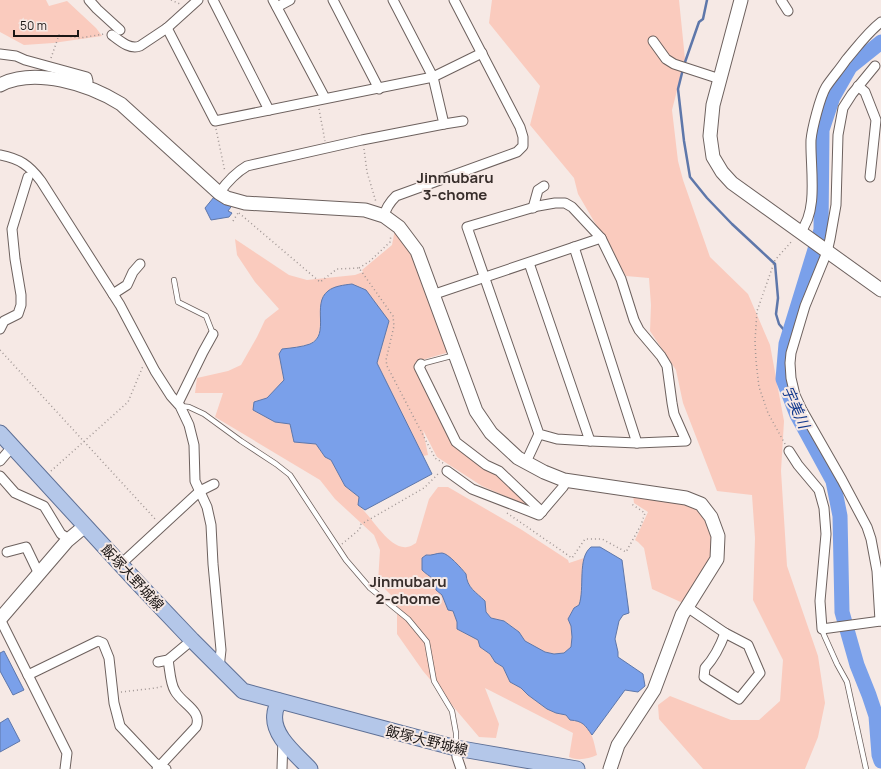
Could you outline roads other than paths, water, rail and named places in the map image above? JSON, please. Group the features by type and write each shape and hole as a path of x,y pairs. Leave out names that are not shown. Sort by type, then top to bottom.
{"main road":[{"name":"飯塚大野城線","path":"0,433 192,640 243,691 456,748 578,769"},
{"path":"279,701 275,713 276,728 282,740 310,769"}],"street":[{"path":"89,0 124,44 137,47 167,28 198,0"},
{"path":"213,0 269,110"},
{"path":"290,0 275,3 321,99"},
{"path":"334,0 379,89"},
{"path":"393,0 433,77 444,124"},
{"path":"386,218 386,209 390,201 396,196 517,152 523,146 523,136 520,127 454,0"},
{"path":"740,0 713,105 710,136 713,156 722,172 732,183 881,290"},
{"path":"781,0 788,11"},
{"path":"801,233 809,212 812,181 811,140 825,88 863,39 881,22"},
{"path":"167,28 215,121 433,77 482,53"},
{"path":"654,41 666,59 674,64 720,79"},
{"path":"0,54 16,56 87,77 87,88"},
{"path":"789,451 798,465 819,490 824,508 826,534 820,601 822,629 881,621 877,571 871,539 867,527 802,410 795,395 791,378 790,364 791,353 805,306 825,250 836,205 838,187 836,170 840,122 843,108 858,86 875,66"},
{"path":"0,85 21,78 47,77 107,95 121,104 219,193 227,198 245,203 357,209 386,218 399,227 417,251 476,412 491,433 518,458 544,472 567,480 686,498 700,504 711,517 718,536 717,559 682,615 654,690 618,745 610,769"},
{"path":"858,86 865,92 876,120 878,147 870,177"},
{"path":"219,193 237,171 247,166 362,140 463,121"},
{"path":"0,155 23,162 32,169 69,223 113,294 147,357 162,382 179,405 189,425 194,445 195,480 207,507 211,526 221,650 219,668"},
{"path":"0,329 4,322 18,314 21,305 22,295 15,259 12,229 28,176"},
{"path":"533,208 538,190 544,186"},
{"path":"526,462 539,434 466,224 555,203 565,203 572,207 601,238 621,279 634,320 639,330 661,356 667,366 674,414 686,440 637,443 557,440 539,434"},
{"path":"432,295 601,238"},
{"path":"574,247 637,443"},
{"path":"529,263 590,441"},
{"path":"113,294 127,285 133,272 140,264"},
{"path":"179,405 203,352 213,334"},
{"path":"421,364 419,367 456,442 486,465 499,471 542,512"},
{"path":"0,461 12,446"},
{"path":"447,469 472,489 539,515 563,487 567,480"},
{"path":"0,476 15,493 44,506 61,534 69,539"},
{"path":"121,564 200,491 214,484"},
{"path":"65,769 67,753 0,619 69,539 85,526"},
{"path":"7,552 26,547 39,574"},
{"path":"687,607 726,633 748,645 760,673 740,699 704,677 704,668 720,649 726,633"},
{"path":"158,662 168,660 192,640"},
{"path":"28,676 98,641 103,643 109,658 115,711 120,726 161,768 196,727 198,722 196,714 175,692 168,660"},
{"path":"282,740 282,769"},
{"path":"456,748 457,758 462,769"}],"lane":[{"path":"174,280 178,302 206,316 213,334"},
{"path":"421,364 455,355"},
{"path":"179,405 189,407 204,414 290,475 336,548 370,588 408,619 427,642 434,681 452,711 456,733 456,748"},
{"path":"822,629 837,664 847,682 866,769"}],"water":[{"path":"214,197 233,204 228,211 232,213 229,217 211,220 205,208"},
{"path":"352,284 366,290 389,321 377,363 432,474 365,510 358,505 359,497 345,486 331,460 325,457 316,444 294,442 290,424 275,422 253,410 254,402 267,398 284,380 279,354 282,349 307,345 316,340 319,334 320,311 323,297 333,288"},
{"path":"591,547 600,547 622,560 629,613 623,615 619,621 615,639 618,657 643,674 645,686 638,692 625,690 592,735 581,723 570,720 566,715 547,709 521,688 510,682 503,667 495,662 490,654 480,647 478,640 457,629 457,622 453,611 448,610 442,595 436,590 434,580 422,570 422,558 426,555 440,553 445,554 466,574 470,586 485,601 486,612 491,618 504,621 519,632 525,641 545,652 554,654 564,653 571,647 571,626 568,619 574,608 579,605 581,598 584,558"},
{"path":"4,651 24,690 13,695 0,671 0,653"},
{"path":"8,718 20,741 0,752 0,723"}],"waterway":[{"path":"684,65 699,22 703,19 707,0"},
{"name":"宇美川","path":"881,42 850,67 833,97 822,130 821,230 786,344 783,379 797,415 833,481 840,516 842,612 857,665 876,716 879,755 881,761"},
{"path":"683,69 678,89 690,177 707,198 732,224 775,264 778,298 776,314 779,324 789,336"}],"district":[{"name":"Jinmubaru 3-chome","path":"455,186"},
{"name":"Jinmubaru 2-chome","path":"408,590"}]}
